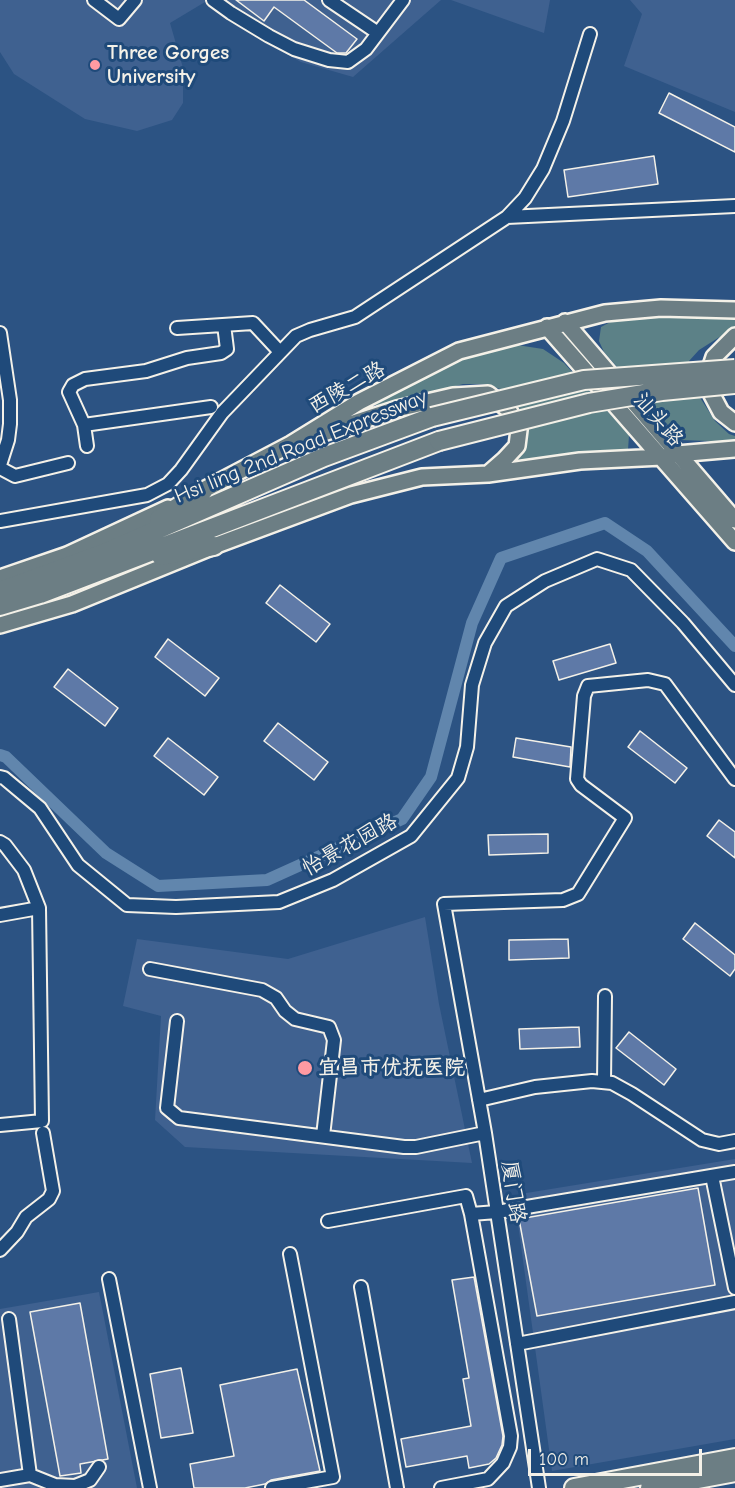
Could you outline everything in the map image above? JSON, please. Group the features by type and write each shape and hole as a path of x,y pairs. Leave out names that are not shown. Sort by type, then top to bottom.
{"highway":[{"name":"Hsi ling 2nd Road Expressway","path":"0,606 40,594 108,559 324,457 432,417 584,380 735,369"},
{"name":"Hsi ling 2nd Road Expressway","path":"0,591 108,559 438,441 589,403 662,391 735,384"},
{"path":"108,559 203,491"},
{"path":"108,559 214,546"},
{"path":"574,1488 735,1458"},
{"path":"650,1488 735,1472"}],"main road":[{"name":"西陵二路","path":"0,578 66,555 203,491 291,444 359,402 459,351 605,313 661,308 735,310"},
{"name":"汕头路","path":"565,322 735,542"},
{"name":"汕头路","path":"548,327 735,520"},
{"path":"735,336 714,357 708,375 712,395 721,411 735,423"},
{"path":"291,444 397,409 453,396 488,394 508,409 519,430 517,446 488,474"},
{"path":"0,625 72,604 214,546 351,495 422,477 488,474 580,461 735,449"}],"street":[{"path":"94,0 119,19 135,0"},
{"path":"213,0 269,36 294,49 329,60 348,62 366,49 404,0"},
{"path":"329,0 378,33"},
{"path":"0,520 147,495 168,484 181,470 222,413 297,336 355,317 507,217 525,198 543,169 563,121 590,34"},
{"path":"507,217 735,206"},
{"path":"177,328 253,323 280,352"},
{"path":"87,446 84,425 69,392 72,385 85,379 146,371 187,358 221,353 227,349 224,325"},
{"path":"0,333 10,400 8,440 0,466 15,476 68,463"},
{"path":"84,425 211,407"},
{"name":"怡景花园路","path":"0,777 40,808 78,865 127,905 176,907 279,903 333,880 411,836 458,778 467,747 472,685 486,643 506,606 545,580 597,559 631,570 683,623 735,685"},
{"name":"厦门路","path":"538,1488 479,1100 444,904 564,900 578,894 625,818 581,785 577,779 584,696 588,686 648,680 665,684 735,779"},
{"path":"0,843 5,845 24,870 39,908 42,1121 0,1125"},
{"path":"0,915 39,908"},
{"path":"150,969 262,990 276,998 285,1011 295,1019 329,1027 334,1040 323,1136"},
{"path":"604,1082 605,996"},
{"path":"177,1021 167,1108 179,1118 410,1147 484,1133"},
{"path":"479,1100 535,1086 612,1083 702,1140 719,1144 735,1141"},
{"path":"0,1250 17,1232 26,1217 49,1199 53,1191 43,1133"},
{"path":"471,1214 496,1212 735,1172"},
{"path":"712,1176 735,1288"},
{"path":"328,1221 465,1196 471,1214 511,1436 510,1448 503,1463 488,1479 441,1488"},
{"path":"272,1488 333,1477 290,1254"},
{"path":"109,1279 150,1488"},
{"path":"361,1287 397,1488"},
{"path":"517,1344 735,1302"},
{"path":"9,1319 30,1475"},
{"path":"0,1480 30,1475 55,1487 75,1486 90,1480 99,1467"}],"shaded area":[{"name":"Three Gorges University","path":"0,0 441,0 353,77 301,62 238,27 205,2 170,23 183,68 183,103 172,120 137,131 85,119 14,74 0,52"},
{"path":"451,0 550,0 544,33"},
{"path":"630,0 735,0 735,112 624,66 642,14"},
{"name":"宜昌市优抚医院","path":"425,917 439,1004 472,1163 185,1147 155,1120 161,1016 123,1006 137,939 288,959"},
{"path":"735,1159 735,1439 552,1471 514,1195"},
{"path":"99,1292 137,1488 0,1488 0,1309"}],"green space":[{"path":"650,315 735,319 735,330 699,350 689,361 699,396 715,421 729,434 735,436 735,442 681,440 604,352 599,341 601,327 614,320"},
{"path":"517,345 543,349 564,363 629,435 628,450 575,454 515,463 528,438 527,426 519,408 500,389 486,384 463,384 377,408 374,400 460,356"}],"building":[{"path":"236,0 304,0 357,39 346,53 337,53 274,7 264,21"},
{"path":"669,93 735,127 735,152 659,113"},
{"path":"654,156 658,184 568,197 564,170"},
{"path":"280,585 330,624 316,642 266,603"},
{"path":"168,639 219,678 205,696 155,657"},
{"path":"610,644 616,663 559,680 553,661"},
{"path":"68,669 118,708 105,726 54,687"},
{"path":"278,723 328,762 314,780 264,741"},
{"path":"640,731 687,768 675,783 628,747"},
{"path":"168,738 218,777 204,795 154,756"},
{"path":"516,738 571,747 570,767 513,757"},
{"path":"719,820 735,832 735,858 707,836"},
{"path":"548,834 548,853 489,855 488,835"},
{"path":"695,923 735,955 735,969 730,976 683,939"},
{"path":"568,939 569,958 509,960 509,940"},
{"path":"579,1027 580,1047 520,1049 519,1029"},
{"path":"629,1032 676,1069 664,1085 616,1048"},
{"path":"698,1188 715,1285 537,1316 519,1219"},
{"path":"474,1277 503,1436 502,1445 496,1458 489,1464 469,1468 467,1456 406,1467 401,1439 471,1426 463,1379 469,1378 452,1280"},
{"path":"80,1303 108,1459 80,1464 81,1473 60,1476 30,1312"},
{"path":"181,1368 193,1433 161,1438 150,1374"},
{"path":"297,1369 320,1471 271,1480 265,1484 245,1488 194,1488 190,1464 234,1456 220,1385"}],"waterway":[{"path":"0,755 6,757 106,853 158,886 267,880 402,819 431,777 472,623 501,558 605,523 647,551 735,646"}],"place":[{"name":"Three Gorges University","path":"95,65"},
{"name":"宜昌市优抚医院","path":"305,1068"}]}
